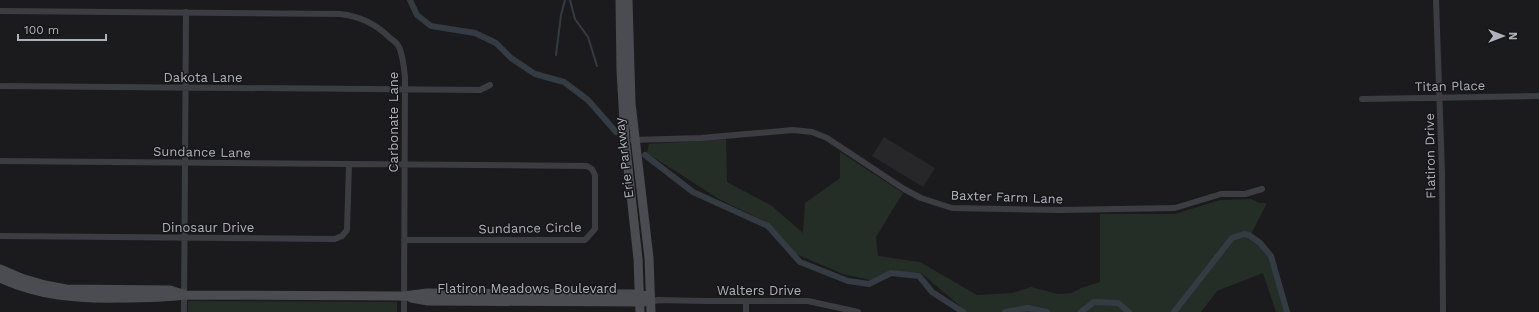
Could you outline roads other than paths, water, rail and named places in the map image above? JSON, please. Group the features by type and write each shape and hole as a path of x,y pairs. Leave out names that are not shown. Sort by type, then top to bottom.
{"street":[{"name":"Erie Parkway","path":"620,0 621,70 625,140 638,260 640,312"},
{"name":"Erie Parkway","path":"628,0 631,103 653,299 651,312"},
{"name":"Flatiron Drive","path":"1436,0 1442,172 1443,312"},
{"name":"Carbonate Lane","path":"0,11 340,14 353,15 369,21 386,33 398,46 404,62 406,89 404,164 404,312"},
{"path":"184,312 186,12"},
{"name":"Dakota Lane","path":"0,86 480,90 490,86"},
{"name":"Titan Place","path":"1362,99 1539,96"},
{"name":"Baxter Farm Lane","path":"625,140 701,138 793,130 812,132 827,138 904,189 921,198 952,208 1060,210 1175,208 1221,194 1245,194 1262,189"},
{"name":"Sundance Lane","path":"0,161 404,164"},
{"name":"Dinosaur Drive","path":"0,236 335,239 342,236 347,230 348,164"},
{"name":"Sundance Circle","path":"404,164 587,166 592,169 595,175 595,229 585,240 404,240"},
{"name":"Flatiron Meadows Boulevard","path":"0,268 21,278 66,289 170,290 184,295"},
{"name":"Flatiron Meadows Boulevard","path":"0,278 38,292 74,298 138,298 184,295 404,296 427,293 653,299"},
{"name":"Walters Drive","path":"653,299 808,301 858,312"},
{"path":"746,301 746,312"}],"waterway":[{"path":"410,0 417,15 431,26 475,33 496,43 511,58 535,74 564,82 588,100 616,132"},
{"path":"556,55 561,15 565,0"},
{"path":"570,0 575,19 588,37 597,66"},
{"path":"645,155 693,192 768,226 800,262 848,281 869,284 891,273 919,276 932,292 963,312"},
{"path":"1174,312 1232,238 1244,234 1249,235 1260,243 1271,256 1287,312"},
{"path":"1081,312 1094,302 1118,303 1129,312"},
{"path":"1005,312 1028,308 1047,312"}]}
